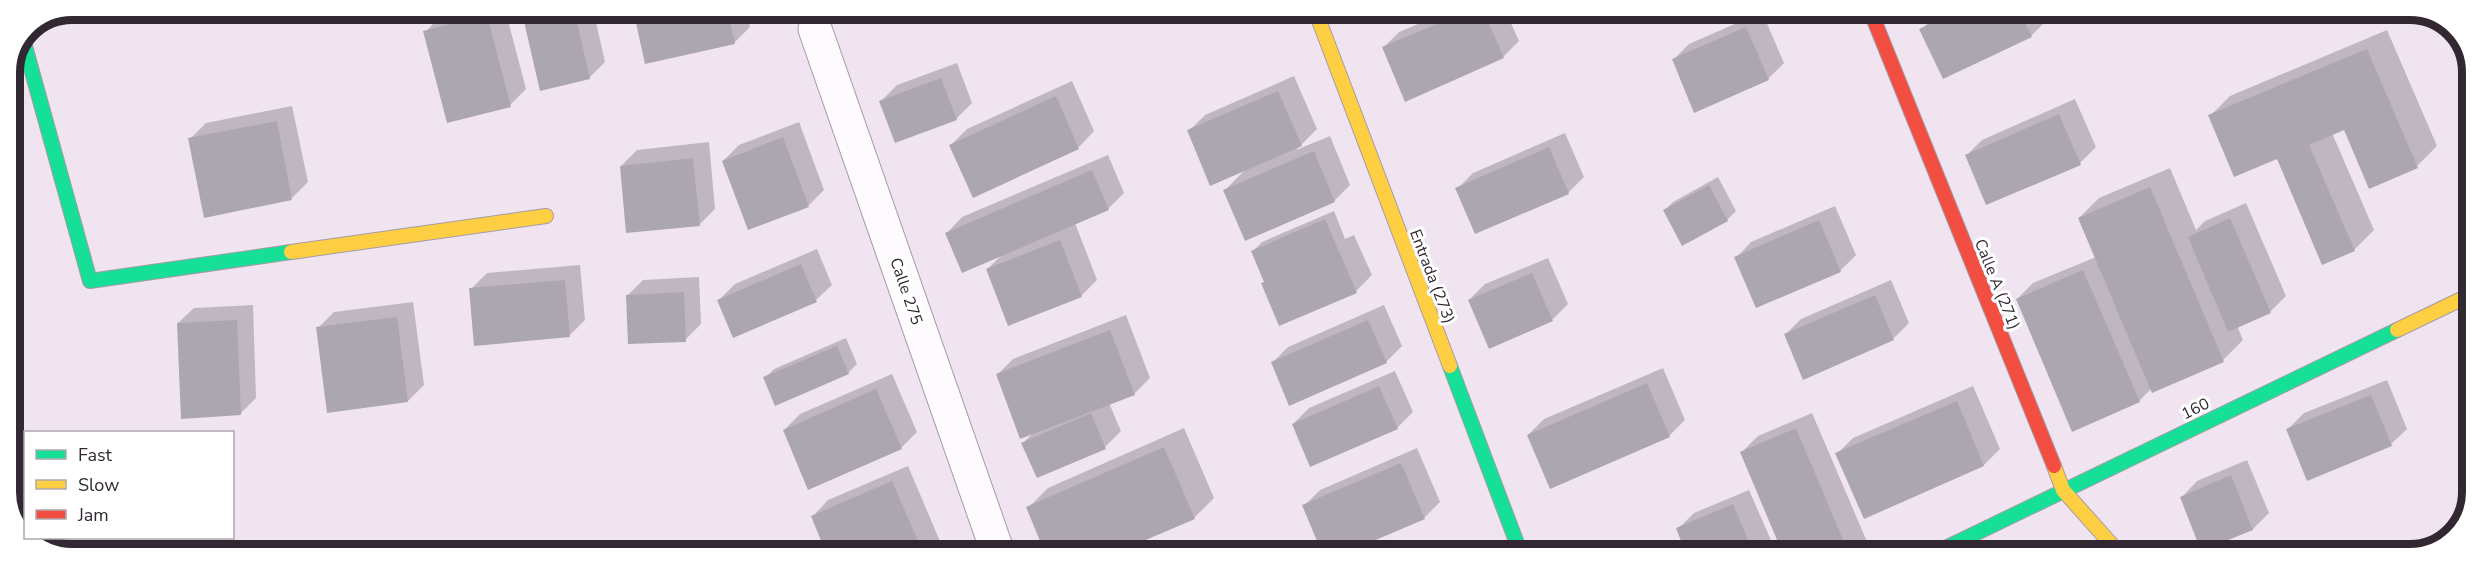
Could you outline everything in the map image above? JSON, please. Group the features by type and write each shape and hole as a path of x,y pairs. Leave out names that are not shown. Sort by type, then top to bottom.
{"street":[{"name":"Entrada (273)","path":"1319,20 1517,544"},
{"name":"Calle A (271)","path":"1874,20 2063,490 2111,544"},
{"name":"Calle 275","path":"815,29 995,544"},
{"path":"25,49 90,281 546,216"},
{"name":"160","path":"1953,544 2462,299"}],"building":[{"path":"467,20 488,20 511,107 447,123 423,31"},
{"path":"524,20 577,20 590,79 540,91"},
{"path":"635,20 730,20 735,44 645,64"},
{"path":"1446,20 1487,20 1504,58 1405,102 1382,47"},
{"path":"1938,20 2024,20 2032,37 1943,79 1919,29"},
{"path":"1746,27 1769,80 1694,113 1672,59"},
{"path":"2367,49 2418,168 2369,189 2344,130 2309,145 2355,251 2322,265 2277,159 2234,177 2208,115"},
{"path":"941,78 957,120 895,143 879,101"},
{"path":"1278,91 1302,146 1210,186 1187,130"},
{"path":"1056,96 1079,149 973,198 949,145"},
{"path":"2059,114 2081,165 1986,205 1965,155"},
{"path":"277,121 292,200 204,218 188,138"},
{"path":"783,137 809,207 748,230 722,161"},
{"path":"1549,147 1569,194 1475,234 1455,188"},
{"path":"1314,151 1335,202 1245,241 1223,190"},
{"path":"693,158 700,226 626,233 620,166"},
{"path":"1092,170 1109,210 962,273 945,233"},
{"path":"1709,185 1728,221 1682,246 1663,210"},
{"path":"2150,187 2224,362 2152,393 2078,218"},
{"path":"2230,218 2271,313 2228,332 2188,237"},
{"path":"1325,219 1357,293 1279,326 1261,283 1264,282 1251,251"},
{"path":"1819,220 1841,272 1756,308 1734,257"},
{"path":"1060,240 1082,297 1008,326 986,269"},
{"path":"801,264 817,302 733,338 717,300"},
{"path":"2083,270 2140,402 2072,432 2016,299"},
{"path":"1532,273 1553,321 1489,349 1468,300"},
{"path":"565,280 570,337 474,346 469,288"},
{"path":"684,292 686,342 628,344 626,295"},
{"path":"1875,295 1894,340 1803,380 1784,334"},
{"path":"397,317 408,402 327,413 316,327"},
{"path":"237,320 241,415 181,419 177,323"},
{"path":"1368,320 1387,363 1289,406 1271,362"},
{"path":"1110,330 1135,395 1020,439 996,374"},
{"path":"837,346 849,374 775,406 763,377"},
{"path":"1647,383 1670,437 1550,489 1527,435"},
{"path":"1379,386 1398,429 1310,467 1292,424"},
{"path":"876,389 902,449 808,490 783,430"},
{"path":"2371,395 2392,446 2307,481 2286,429"},
{"path":"1957,401 1984,466 1864,519 1835,453"},
{"path":"1091,413 1106,449 1037,478 1021,443"},
{"path":"1796,428 1845,544 1779,544 1740,452"},
{"path":"1164,447 1195,519 1136,544 1041,544 1026,507"},
{"path":"1401,463 1425,519 1366,544 1318,544 1302,505"},
{"path":"2231,475 2253,530 2218,544 2198,544 2180,497"},
{"path":"892,481 919,544 822,544 811,516"},
{"path":"1733,504 1750,544 1682,544 1676,528"}],"traffic: fast":[{"path":"25,48 90,281 291,252"},
{"path":"1954,544 2397,330"},
{"path":"1450,366 1517,544"}],"traffic: slow":[{"path":"1319,20 1450,366"},
{"path":"291,252 546,216"},
{"path":"2397,330 2462,299"},
{"path":"2054,466 2063,490 2111,544"}],"traffic: jam":[{"path":"1874,20 2054,466"}]}
